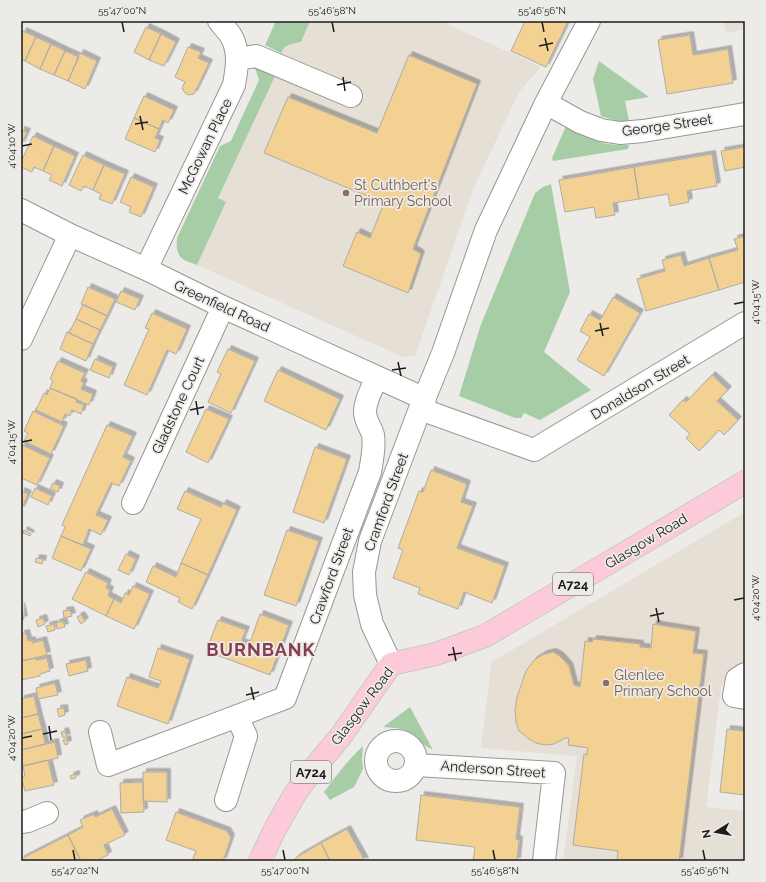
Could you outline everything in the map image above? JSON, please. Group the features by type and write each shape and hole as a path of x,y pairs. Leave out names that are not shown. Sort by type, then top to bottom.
{"main road":[{"name":"Glasgow Road","path":"260,861 275,829 296,794 310,773 341,736 391,664 436,654 485,636 745,482"}],"street":[{"name":"McGowan Place","path":"146,269 234,85 237,66 236,48 230,35 219,21"},
{"name":"Cramford Street","path":"391,664 372,624 365,595 364,572 370,542 446,346 486,230 546,103 589,21"},
{"path":"237,59 256,56 351,96"},
{"name":"George Street","path":"546,103 580,122 601,130 620,133 643,131 745,114"},
{"name":"Greenfield Road","path":"21,210 70,235 146,269 223,307 377,377 423,404 534,450"},
{"path":"21,339 70,235"},
{"name":"Gladstone Court","path":"133,503 223,307"},
{"name":"Donaldson Street","path":"534,450 745,323"},
{"name":"Crawford Street","path":"100,732 108,765 286,698 370,472 373,451 373,435 366,419 365,410 377,377"},
{"path":"745,674 737,679 734,696 745,698"},
{"path":"226,800 246,736 237,716"},
{"name":"Anderson Street","path":"416,765 554,773 544,861"},
{"path":"21,822 28,821 47,813"}],"shaded area":[{"name":"St Cuthbert's Primary School","path":"310,21 441,21 541,67 519,92 474,187 415,356 403,357 197,265 226,202 218,198 276,74 281,53 289,44 301,42"},
{"path":"723,21 745,21 745,29 726,33"},
{"name":"Glenlee Primary School","path":"745,512 745,666 727,678 721,687 706,807 745,811 745,861 563,861 577,756 481,748 492,662"}],"green space":[{"path":"276,21 310,21 301,42 286,46 281,53 265,45"},
{"path":"599,61 649,97 625,101 629,121 617,121 601,116 593,79"},
{"path":"254,65 276,74 218,198 226,202 197,265 184,260 180,256 177,247 177,238 220,146 231,141 259,80"},
{"path":"566,126 596,141 629,145 628,149 553,161 552,158"},
{"path":"551,184 570,292 544,352 591,390 540,420 524,413 521,418 515,418 459,396 480,327 535,193 543,187"},
{"path":"410,707 433,750 422,744 411,733 405,730 383,727"},
{"path":"363,746 363,769 354,787 330,800 324,792 347,762"}],"building":[{"path":"525,21 568,21 546,67 511,51"},
{"path":"146,27 161,34 149,60 134,52"},
{"path":"23,31 36,37 25,61 21,59 21,36"},
{"path":"161,34 176,42 164,66 149,60"},
{"path":"690,35 693,55 728,49 733,83 667,94 658,40"},
{"path":"36,37 51,44 40,69 25,61"},
{"path":"51,44 65,51 54,75 40,69"},
{"path":"188,47 201,52 198,58 209,63 194,94 188,95 182,88 185,82 175,77"},
{"path":"65,51 79,57 68,81 54,75"},
{"path":"80,53 97,61 85,89 68,81"},
{"path":"409,55 477,84 413,249 421,254 408,293 343,266 357,232 370,238 384,203 264,153 288,97 377,133"},
{"path":"144,96 174,110 168,123 163,120 159,129 134,118"},
{"path":"134,118 159,129 155,138 160,140 155,152 125,139"},
{"path":"21,130 27,132 21,145"},
{"path":"33,136 54,146 43,171 34,167 32,172 21,167 21,162"},
{"path":"54,146 75,156 62,186 49,180 52,175 43,171"},
{"path":"745,147 745,167 725,171 721,151"},
{"path":"712,154 717,186 687,191 689,202 670,206 668,194 639,199 634,167"},
{"path":"83,155 104,165 93,190 84,186 81,191 69,185"},
{"path":"104,165 125,174 112,204 99,199 101,194 93,190"},
{"path":"634,167 639,199 613,203 615,215 596,218 594,207 565,212 559,180"},
{"path":"131,177 154,187 141,217 129,212 131,207 120,202"},
{"path":"745,236 745,282 719,290 709,258 738,250 734,239"},
{"path":"681,255 684,266 709,258 719,290 646,311 637,279 665,271 662,260"},
{"path":"88,287 115,299 107,316 81,304"},
{"path":"121,291 140,299 135,310 116,302"},
{"path":"613,297 640,313 604,376 577,360 590,337 580,331 589,314 600,320"},
{"path":"83,304 107,316 100,330 76,319"},
{"path":"152,313 187,329 176,354 167,350 147,395 124,385 149,329 145,328"},
{"path":"76,319 100,330 93,344 69,333"},
{"path":"67,332 93,344 86,361 60,349"},
{"path":"228,349 255,361 231,413 208,402 221,374 217,372"},
{"path":"95,359 113,367 109,378 90,370"},
{"path":"58,361 85,373 81,381 84,383 81,389 93,394 89,405 50,388 53,380 50,379"},
{"path":"278,370 340,399 326,430 264,401"},
{"path":"712,375 728,390 717,401 738,420 724,435 719,430 699,451 686,438 690,434 669,415 683,400 686,402"},
{"path":"50,388 77,399 76,402 84,405 81,414 72,410 70,416 65,414 62,422 36,410 44,393 47,395"},
{"path":"206,409 229,419 208,463 186,452"},
{"path":"33,411 64,426 51,454 24,441 28,433 24,431"},
{"path":"107,425 133,436 123,457 131,461 119,486 111,483 96,515 108,520 101,535 89,529 83,545 61,536 65,527 62,525"},
{"path":"22,445 50,458 37,485 21,478"},
{"path":"315,447 347,459 324,523 293,512"},
{"path":"431,470 467,484 461,502 473,506 457,548 505,566 492,603 464,592 458,609 418,594 420,588 393,578 403,550 398,548 419,491 423,492"},
{"path":"53,483 60,486 58,492 50,489"},
{"path":"35,488 52,496 48,505 31,497"},
{"path":"21,491 28,494 21,510"},
{"path":"185,491 221,507 223,503 237,510 208,575 181,563 201,519 177,509"},
{"path":"24,530 31,534 30,536 23,533"},
{"path":"287,530 319,541 296,606 264,595"},
{"path":"61,536 91,549 81,571 52,558"},
{"path":"126,554 136,559 129,575 118,570"},
{"path":"36,558 43,559 42,564 35,562"},
{"path":"181,563 208,575 192,609 178,602 180,598 146,582 153,566 176,577"},
{"path":"86,572 108,583 106,588 110,590 108,596 114,599 106,616 72,599"},
{"path":"133,586 150,594 134,629 106,616 114,599 121,603 125,593 129,595"},
{"path":"21,606 24,619 21,620"},
{"path":"70,610 72,616 64,618 63,611"},
{"path":"260,614 289,625 270,675 206,651 218,620 246,630 241,642 249,645"},
{"path":"81,615 85,621 81,624 77,617"},
{"path":"43,618 45,624 38,627 36,620"},
{"path":"63,621 65,627 57,629 56,623"},
{"path":"54,624 55,630 48,632 46,626"},
{"name":"Glenlee Primary School","path":"653,624 696,631 693,653 704,654 679,861 617,861 618,851 573,845 584,754 587,755 588,748 568,745 569,738 565,738 554,744 545,745 536,743 529,739 519,731 516,722 515,711 517,697 526,671 534,660 544,654 553,652 560,656 569,666 574,685 580,687 585,641 592,642 593,639 640,644 640,647 651,648"},
{"path":"26,633 28,641 32,640 32,643 43,640 47,655 21,661 21,634"},
{"path":"158,648 190,659 168,724 117,706 127,677 158,688 161,681 149,677"},
{"path":"36,658 36,660 47,658 50,671 40,674 40,676 21,680 21,661"},
{"path":"86,660 88,671 69,676 66,664"},
{"path":"55,683 58,695 38,699 36,688"},
{"path":"34,696 38,714 21,718 21,699"},
{"path":"64,708 65,715 59,717 57,709"},
{"path":"38,714 42,729 21,734 21,718"},
{"path":"42,729 45,744 21,750 21,734"},
{"path":"727,729 745,731 745,795 720,792"},
{"path":"65,731 67,737 63,738 61,732"},
{"path":"67,739 68,744 65,745 63,740"},
{"path":"55,742 58,758 23,766 21,750"},
{"path":"48,760 54,785 25,791 21,777 25,776 23,766"},
{"path":"143,772 167,772 167,802 143,801"},
{"path":"76,774 76,778 71,779 70,776"},
{"path":"143,782 144,812 121,813 120,783"},
{"path":"421,795 520,807 516,839 519,840 517,861 473,861 475,847 416,840"},
{"path":"112,809 125,835 104,845 108,855 96,861 81,861 68,835 83,827 80,820 94,814 95,817"},
{"path":"176,812 227,831 231,838 223,861 192,861 196,851 166,840"},
{"path":"347,829 365,861 330,861 321,843"},
{"path":"68,835 81,861 21,861 21,859"},
{"path":"321,843 330,861 293,861 297,857"}],"place":[{"name":"St Cuthbert's Primary School","path":"346,193"},
{"name":"Glenlee Primary School","path":"606,683"}],"district":[{"name":"BURNBANK","path":"261,649"}]}
